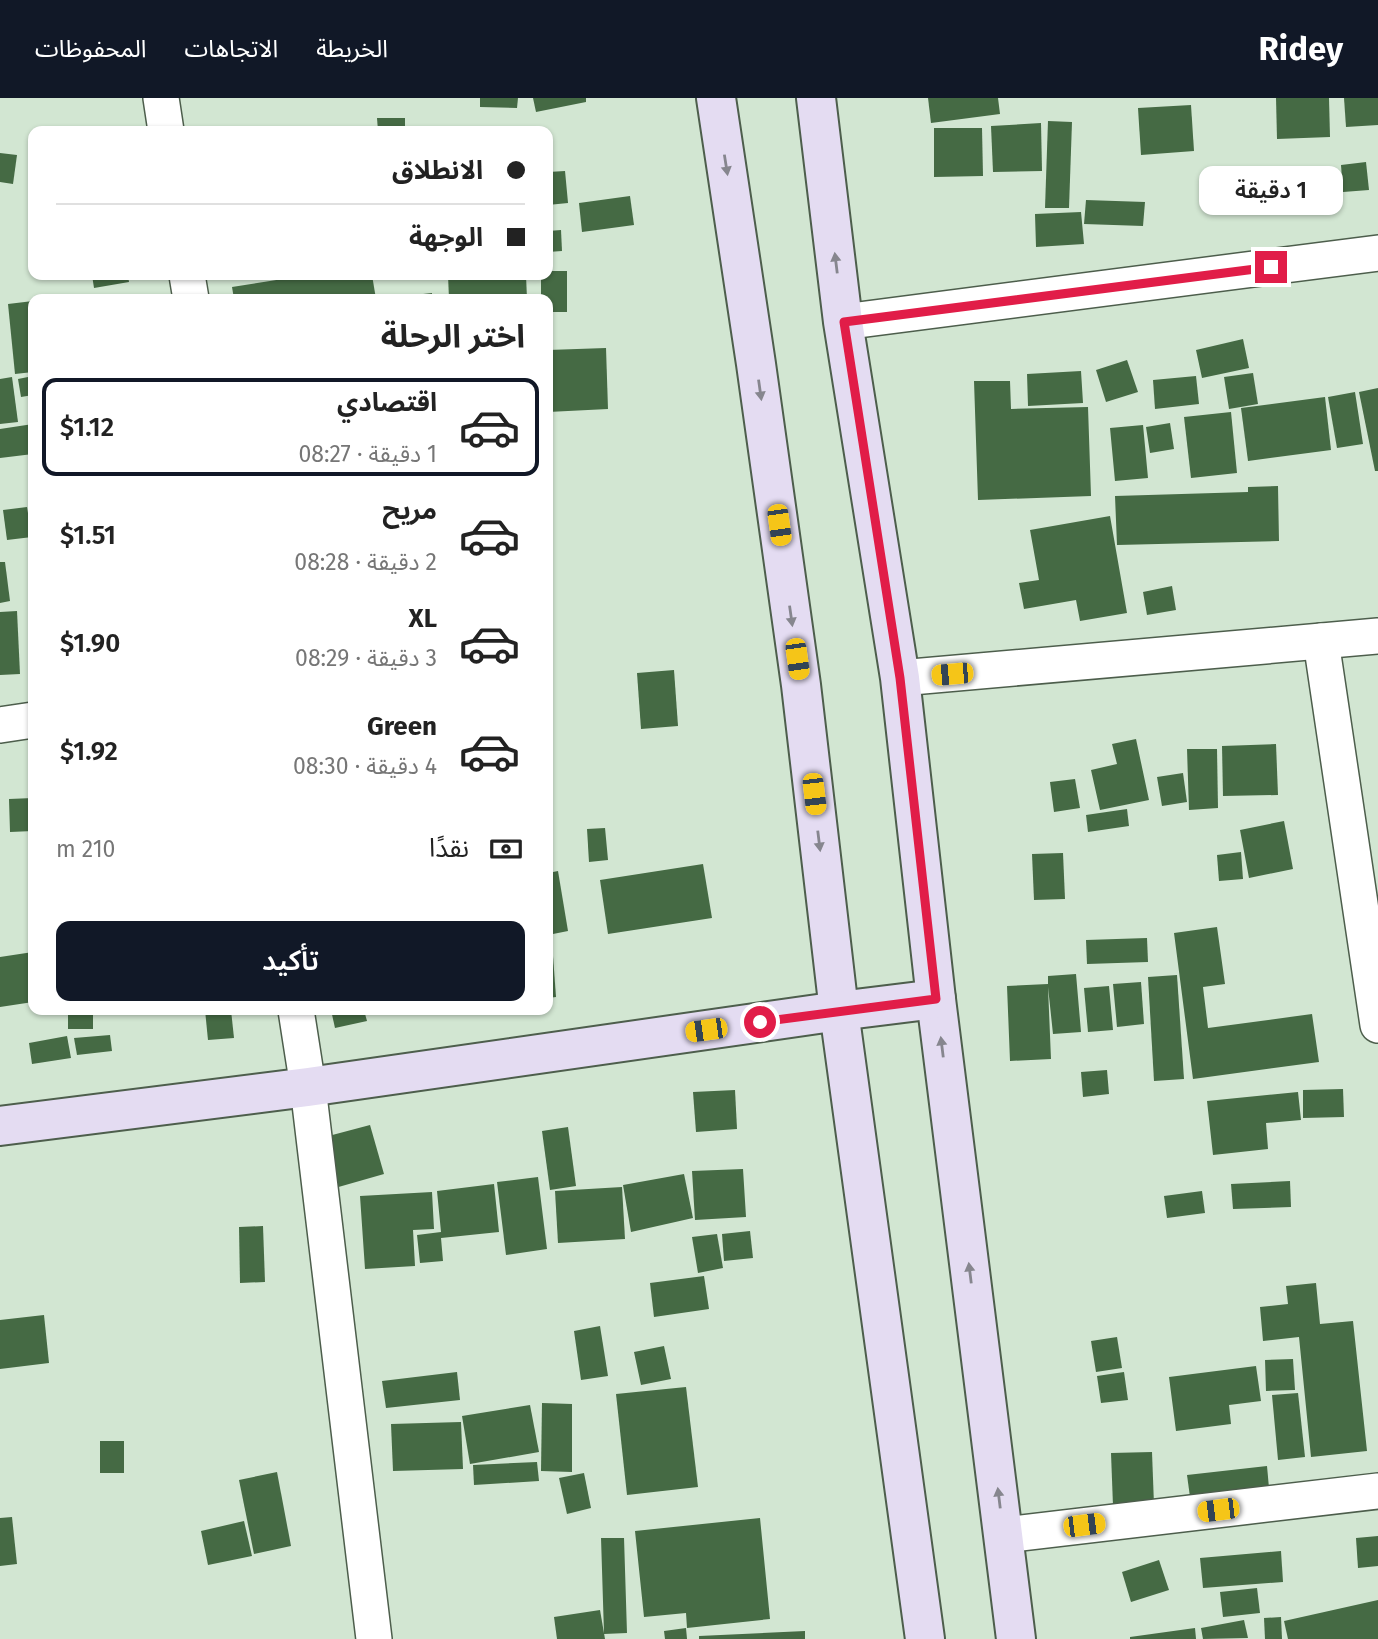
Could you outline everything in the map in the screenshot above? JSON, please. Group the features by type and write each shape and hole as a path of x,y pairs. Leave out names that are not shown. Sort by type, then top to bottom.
{"main road":[{"path":"716,98 801,685 839,1011 925,1639"},
{"path":"816,98 844,322 900,678 936,999 1016,1639"},
{"path":"0,1126 308,1087 936,999"}],"street":[{"path":"161,98 165,126"},
{"path":"844,322 1378,253"},
{"path":"900,678 1378,636"},
{"path":"1321,641 1378,1025"},
{"path":"0,725 28,721"},
{"path":"297,1015 308,1087 374,1639"},
{"path":"1004,1535 1378,1491"}],"building":[{"path":"480,98 518,98 517,108 480,107"},
{"path":"533,98 586,98 586,102 536,112"},
{"path":"928,98 998,98 1000,114 931,123"},
{"path":"1276,98 1329,98 1330,137 1277,139"},
{"path":"1344,98 1378,98 1378,125 1346,127"},
{"path":"1191,105 1194,151 1141,155 1138,108"},
{"path":"377,118 405,118 405,126 378,126"},
{"path":"1048,121 1072,122 1069,208 1045,208"},
{"path":"1041,123 1042,171 993,172 991,126"},
{"path":"934,128 982,128 983,176 934,177"},
{"path":"0,153 17,155 13,184 0,182"},
{"path":"1366,162 1369,190 1343,192 1341,165"},
{"path":"565,171 568,203 553,204 553,172"},
{"path":"630,196 634,225 582,232 579,203"},
{"path":"1086,200 1145,202 1143,226 1084,224"},
{"path":"1081,212 1084,244 1036,247 1035,214"},
{"path":"561,230 562,251 553,252 553,231"},
{"path":"553,271 567,271 567,312 553,312 553,294 541,294 541,280 553,280"},
{"path":"93,280 129,280 129,282 94,288"},
{"path":"276,280 373,280 375,294 233,294 232,287"},
{"path":"448,280 526,280 527,294 449,294"},
{"path":"28,302 28,373 15,374 8,304"},
{"path":"1243,339 1249,368 1202,378 1196,350"},
{"path":"606,348 608,409 553,412 553,350"},
{"path":"1127,360 1138,392 1106,402 1096,370"},
{"path":"1081,371 1083,403 1028,406 1027,374"},
{"path":"1253,373 1258,404 1229,409 1224,377"},
{"path":"1196,376 1199,404 1155,409 1153,380"},
{"path":"12,377 18,422 0,424 0,379"},
{"path":"28,377 28,396 21,397 18,379"},
{"path":"974,381 1010,381 1011,409 1088,407 1091,496 978,500"},
{"path":"1378,388 1378,471 1375,471 1359,392"},
{"path":"1355,392 1363,444 1337,448 1328,397"},
{"path":"1325,397 1331,450 1248,461 1241,408"},
{"path":"1231,412 1237,473 1191,478 1184,417"},
{"path":"1170,423 1174,449 1150,453 1146,427"},
{"path":"28,425 28,455 0,458 0,429"},
{"path":"1143,425 1148,478 1115,481 1110,428"},
{"path":"1278,486 1279,541 1117,545 1115,496 1248,492 1248,487"},
{"path":"27,507 28,537 7,540 3,510"},
{"path":"1110,516 1127,613 1080,621 1076,600 1024,609 1019,583 1039,580 1030,530"},
{"path":"0,562 5,562 10,601 0,603"},
{"path":"1172,586 1176,610 1147,615 1143,592"},
{"path":"17,611 20,674 0,675 0,612"},
{"path":"674,670 678,726 641,729 637,673"},
{"path":"1136,739 1149,800 1100,810 1091,770 1117,764 1112,744"},
{"path":"1276,744 1278,795 1223,796 1222,746"},
{"path":"1187,749 1217,749 1218,808 1189,810"},
{"path":"1183,773 1187,802 1162,806 1157,777"},
{"path":"1075,779 1080,808 1054,812 1050,782"},
{"path":"28,798 28,831 10,832 9,799"},
{"path":"1127,809 1129,826 1088,832 1086,815"},
{"path":"1284,821 1293,869 1249,878 1240,830"},
{"path":"605,828 608,860 589,862 587,829"},
{"path":"1241,852 1243,879 1219,881 1217,855"},
{"path":"1063,853 1065,899 1034,900 1032,854"},
{"path":"703,864 712,918 608,934 600,880"},
{"path":"558,871 568,931 553,934 553,872"},
{"path":"1217,927 1225,984 1203,987 1208,1028 1312,1014 1319,1062 1193,1079 1174,933"},
{"path":"1147,938 1148,962 1087,964 1086,940"},
{"path":"28,953 28,1003 0,1007 0,957"},
{"path":"553,956 556,997 553,997"},
{"path":"1076,974 1081,1032 1053,1034 1048,987 1051,1059 1010,1061 1007,986 1048,984 1048,976"},
{"path":"1177,975 1184,1079 1154,1081 1148,977"},
{"path":"1141,982 1144,1024 1117,1027 1113,984"},
{"path":"1109,986 1113,1030 1088,1032 1084,988"},
{"path":"68,1015 93,1015 93,1029 68,1029"},
{"path":"206,1015 232,1015 234,1038 208,1040"},
{"path":"332,1015 365,1015 367,1021 335,1028"},
{"path":"110,1035 112,1051 77,1055 74,1038"},
{"path":"67,1036 71,1058 32,1064 29,1043"},
{"path":"1107,1070 1109,1094 1083,1097 1081,1072"},
{"path":"1343,1089 1344,1117 1303,1118 1303,1090"},
{"path":"735,1090 737,1129 696,1132 693,1092"},
{"path":"1298,1092 1301,1120 1266,1123 1268,1149 1213,1155 1207,1101"},
{"path":"370,1125 384,1174 335,1188 321,1138"},
{"path":"568,1127 576,1186 550,1190 542,1131"},
{"path":"743,1169 746,1217 695,1220 692,1171"},
{"path":"684,1174 693,1218 631,1232 623,1185"},
{"path":"538,1177 547,1249 506,1255 497,1182"},
{"path":"1290,1181 1291,1207 1233,1209 1231,1184"},
{"path":"494,1184 499,1232 441,1238 443,1261 420,1263 417,1235 441,1232 437,1191"},
{"path":"622,1187 625,1239 558,1243 555,1191"},
{"path":"1202,1191 1205,1213 1167,1218 1164,1196"},
{"path":"432,1192 434,1229 413,1230 415,1266 365,1269 360,1196"},
{"path":"263,1226 265,1282 240,1283 239,1227"},
{"path":"750,1231 753,1258 724,1261 722,1234"},
{"path":"717,1234 723,1268 698,1273 692,1237"},
{"path":"704,1276 709,1309 654,1317 650,1283"},
{"path":"1316,1283 1320,1324 1353,1321 1367,1451 1311,1457 1299,1337 1263,1341 1260,1307 1288,1304 1286,1286"},
{"path":"44,1315 49,1363 0,1369 0,1320"},
{"path":"600,1326 608,1376 581,1380 574,1331"},
{"path":"1117,1337 1122,1368 1096,1372 1091,1341"},
{"path":"664,1346 671,1379 641,1385 634,1352"},
{"path":"1293,1359 1295,1390 1266,1391 1265,1360"},
{"path":"1256,1366 1261,1401 1229,1405 1231,1424 1176,1431 1169,1377"},
{"path":"457,1372 460,1400 386,1408 382,1381"},
{"path":"1124,1372 1128,1400 1101,1403 1097,1376"},
{"path":"686,1387 698,1487 627,1495 616,1394"},
{"path":"1298,1393 1305,1457 1278,1460 1272,1395"},
{"path":"542,1403 572,1404 572,1472 541,1471"},
{"path":"530,1405 539,1452 470,1464 462,1416"},
{"path":"461,1422 463,1469 393,1471 391,1424"},
{"path":"100,1441 124,1441 124,1473 100,1473"},
{"path":"1152,1452 1154,1505 1113,1506 1111,1453"},
{"path":"537,1462 539,1481 474,1485 473,1465"},
{"path":"1267,1466 1269,1488 1190,1497 1187,1475"},
{"path":"277,1472 291,1546 254,1554 239,1480"},
{"path":"584,1473 591,1508 567,1514 559,1478"},
{"path":"12,1517 17,1564 0,1566 0,1518"},
{"path":"760,1518 770,1619 687,1628 686,1613 644,1617 635,1531"},
{"path":"244,1521 252,1556 208,1565 201,1531"},
{"path":"1378,1536 1378,1566 1358,1568 1356,1538"},
{"path":"601,1538 624,1538 627,1633 604,1634"},
{"path":"1281,1551 1283,1582 1203,1588 1200,1558"},
{"path":"1159,1560 1169,1590 1131,1602 1122,1572"},
{"path":"1257,1588 1260,1613 1223,1617 1220,1592"},
{"path":"1378,1600 1378,1639 1288,1639 1284,1621"},
{"path":"600,1610 605,1639 557,1639 554,1617"},
{"path":"1281,1617 1282,1639 1265,1639 1264,1618"},
{"path":"1244,1620 1248,1638 1203,1639 1201,1628"},
{"path":"686,1628 687,1639 665,1639 664,1631"},
{"path":"1195,1628 1196,1639 1130,1639 1130,1637"},
{"path":"805,1631 805,1639 699,1639 699,1636"}],"route":[{"path":"760,1022 936,999 900,678 844,322 1271,267"}]}
